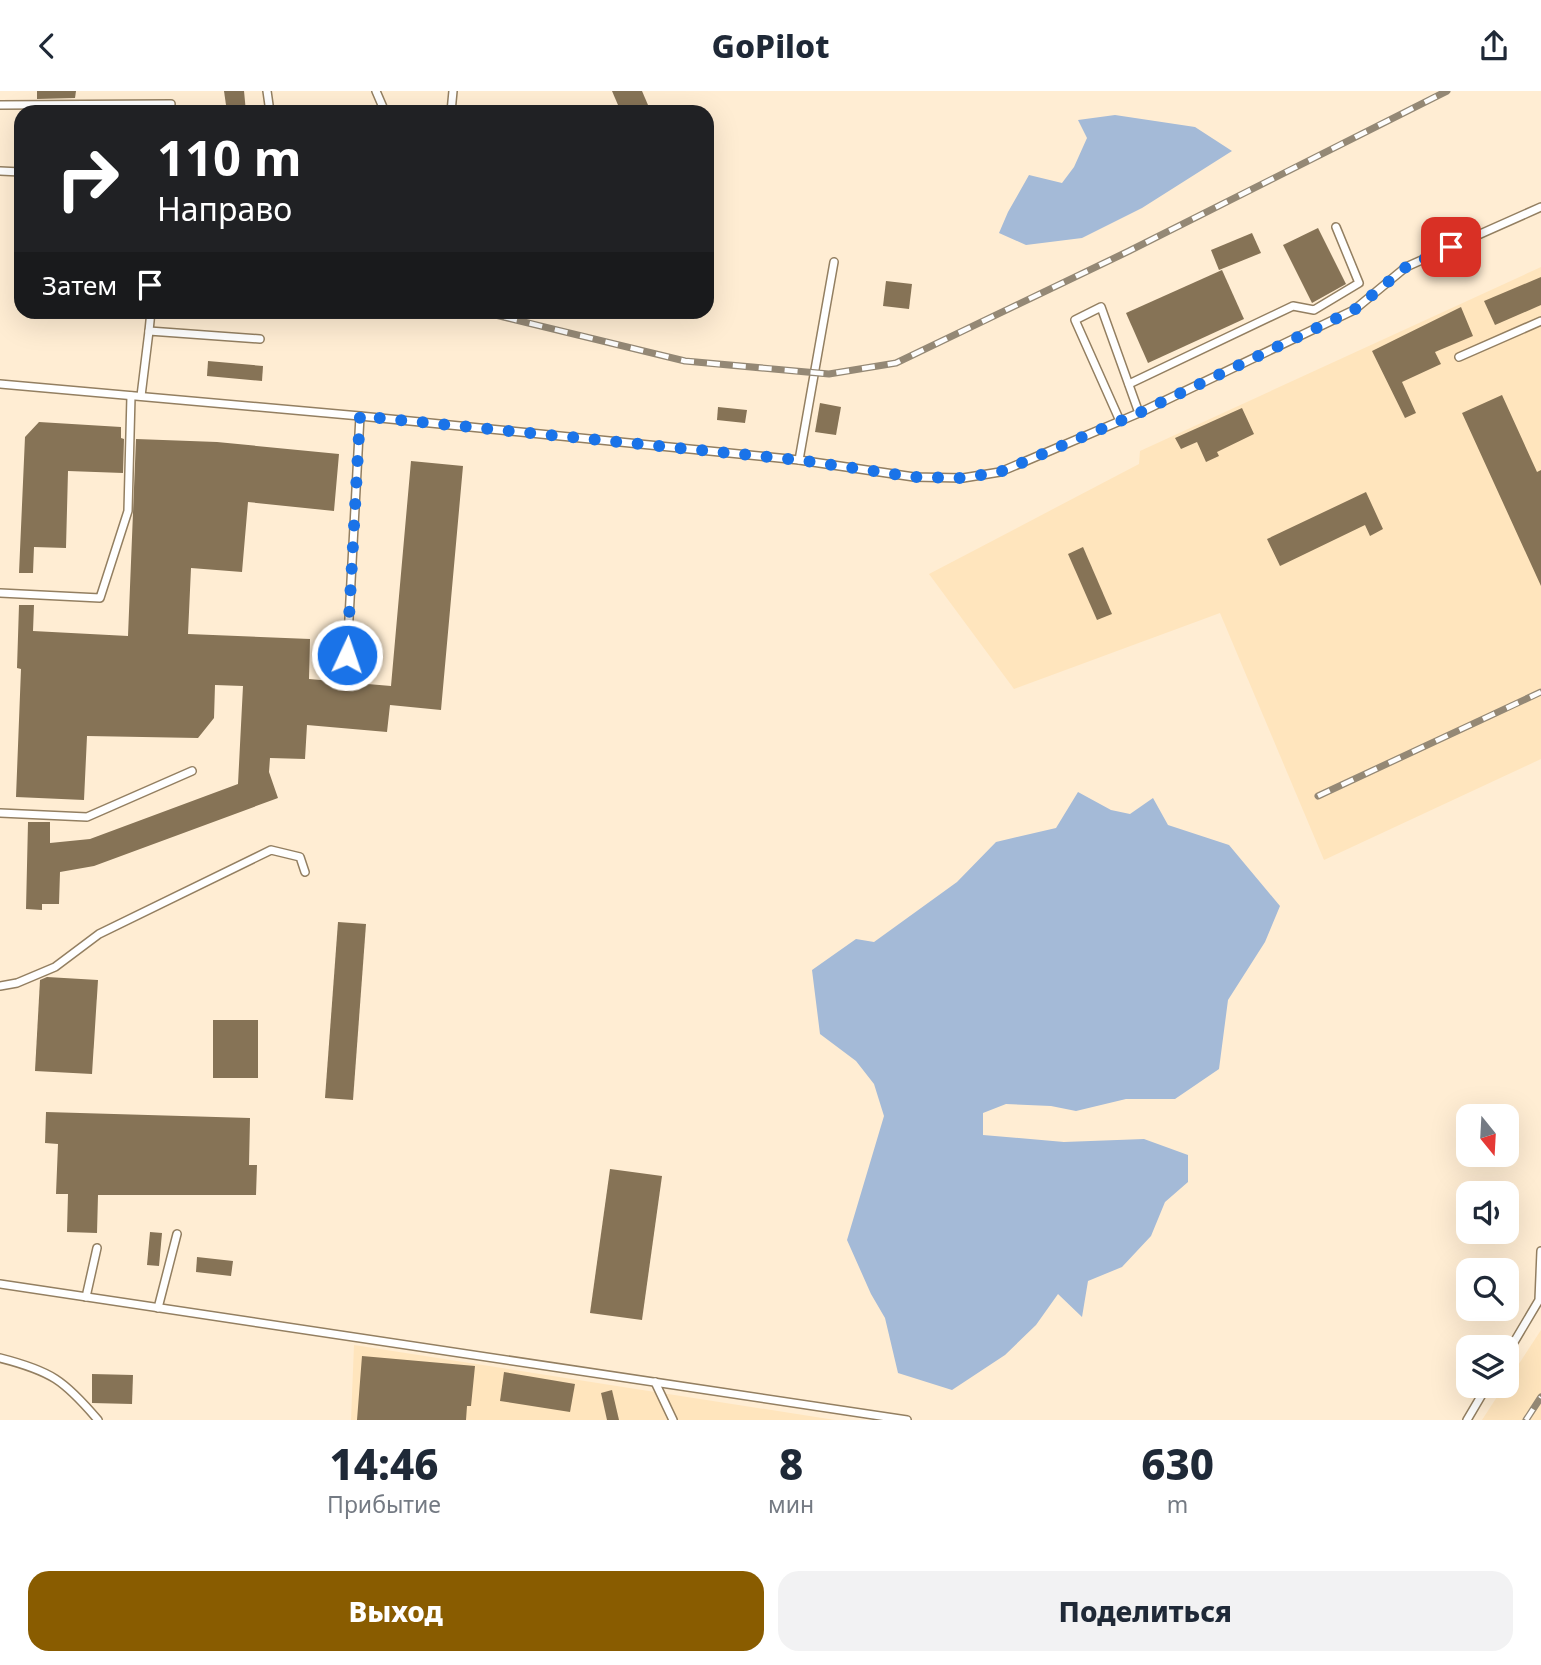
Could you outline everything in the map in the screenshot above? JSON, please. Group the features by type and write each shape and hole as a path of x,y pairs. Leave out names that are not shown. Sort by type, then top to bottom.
{"lane":[{"path":"86,105 171,104"},
{"path":"0,384 360,416 799,460 914,477 963,478 1000,472 1139,413 1354,310 1406,267 1541,207"},
{"path":"1129,384 1293,306 1314,310 1359,283 1336,227"},
{"path":"799,460 834,262"},
{"path":"1120,421 1075,320 1101,307 1139,413"},
{"path":"141,396 150,319"},
{"path":"1459,357 1541,321"},
{"path":"149,331 260,339"},
{"path":"0,593 100,599 128,511 131,395"},
{"path":"347,655 360,416"},
{"path":"0,813 87,817 192,771"},
{"path":"0,986 17,983 55,967 99,934 271,850 300,857 305,872"},
{"path":"158,1308 177,1234"},
{"path":"86,1297 97,1248"},
{"path":"1518,1335 1539,1300 1541,1251"},
{"path":"0,1284 907,1420"},
{"path":"0,1358 54,1377 74,1391 98,1420"},
{"path":"655,1382 673,1420"},
{"path":"1467,1420 1481,1398"}],"shaded area":[{"path":"1541,267 1541,759 1324,860 1220,613 1014,689 929,574 1139,464 1140,451"},
{"path":"1541,1330 1541,1420 1482,1420 1496,1398 1519,1398 1519,1364"},
{"path":"354,1345 835,1420 351,1420"}],"water":[{"path":"1115,115 1195,127 1232,151 1142,208 1082,238 1026,245 999,233 1029,175 1062,183 1074,167 1087,138 1078,120"},
{"path":"1078,792 1111,810 1130,814 1153,798 1168,825 1229,845 1280,906 1265,942 1228,1000 1219,1069 1175,1099 1126,1099 1076,1111 1051,1106 1006,1104 983,1113 983,1135 1064,1142 1144,1139 1188,1155 1188,1182 1165,1202 1151,1236 1122,1267 1088,1281 1082,1317 1058,1294 1036,1325 1005,1355 952,1390 898,1373 885,1318 847,1240 884,1116 874,1084 856,1061 820,1034 812,970 856,939 874,942 957,882 996,842 1056,828"}],"building":[{"path":"37,91 76,91 75,98 37,99"},
{"path":"224,91 244,91 245,105 226,105"},
{"path":"612,91 642,91 648,105 618,105"},
{"path":"1318,228 1346,284 1312,303 1283,245"},
{"path":"1252,233 1261,253 1219,270 1211,250"},
{"path":"1222,270 1244,319 1148,363 1126,313"},
{"path":"1541,277 1541,305 1495,325 1484,301"},
{"path":"886,281 912,284 909,309 883,306"},
{"path":"1461,307 1473,336 1435,352 1441,364 1402,382 1416,413 1405,418 1372,351"},
{"path":"208,361 263,366 262,381 207,376"},
{"path":"1502,395 1537,472 1541,470 1541,586 1462,413"},
{"path":"820,403 841,407 836,435 815,432"},
{"path":"718,407 747,410 745,423 717,420"},
{"path":"1242,408 1254,434 1217,452 1219,456 1206,462 1197,442 1181,449 1175,438"},
{"path":"39,422 121,427 121,438 124,439 123,473 68,471 66,548 34,547 33,573 19,573 25,437"},
{"path":"136,439 217,442 339,454 334,511 248,502 242,572 191,568 188,634 310,639 309,679 391,686 411,461 463,466 441,710 390,705 387,732 307,725 305,759 270,758 269,772 278,798 94,866 60,872 59,904 42,904 42,910 26,909 28,822 50,822 50,843 90,839 238,784 243,686 215,685 214,718 198,738 87,736 84,800 16,797 21,669 17,668 19,605 34,605 33,631 128,636"},
{"path":"1366,492 1383,529 1370,536 1365,525 1280,566 1267,539"},
{"path":"1083,547 1112,614 1097,620 1068,554"},
{"path":"338,922 366,924 353,1100 325,1098"},
{"path":"47,977 98,980 92,1074 35,1071 40,980"},
{"path":"213,1020 258,1020 258,1078 213,1078"},
{"path":"46,1112 250,1118 249,1165 257,1165 256,1195 98,1195 97,1233 67,1232 68,1194 56,1194 58,1144 45,1143"},
{"path":"610,1169 662,1176 642,1320 590,1313"},
{"path":"150,1232 162,1233 159,1266 147,1265"},
{"path":"197,1257 233,1261 231,1276 196,1272"},
{"path":"362,1356 475,1366 471,1406 467,1406 466,1420 357,1420"},
{"path":"504,1372 575,1384 570,1412 500,1401"},
{"path":"92,1374 133,1375 132,1404 92,1403"},
{"path":"612,1390 619,1420 607,1420 601,1393"}],"railway":[{"path":"512,319 685,361 829,374 896,363 1129,251 1447,91"},
{"path":"1318,796 1541,692"},
{"path":"1526,1420 1541,1397"}],"route":[{"path":"347,655 360,416 799,460 914,477 963,478 1000,472 1139,413 1354,310 1406,267 1451,247"}]}
